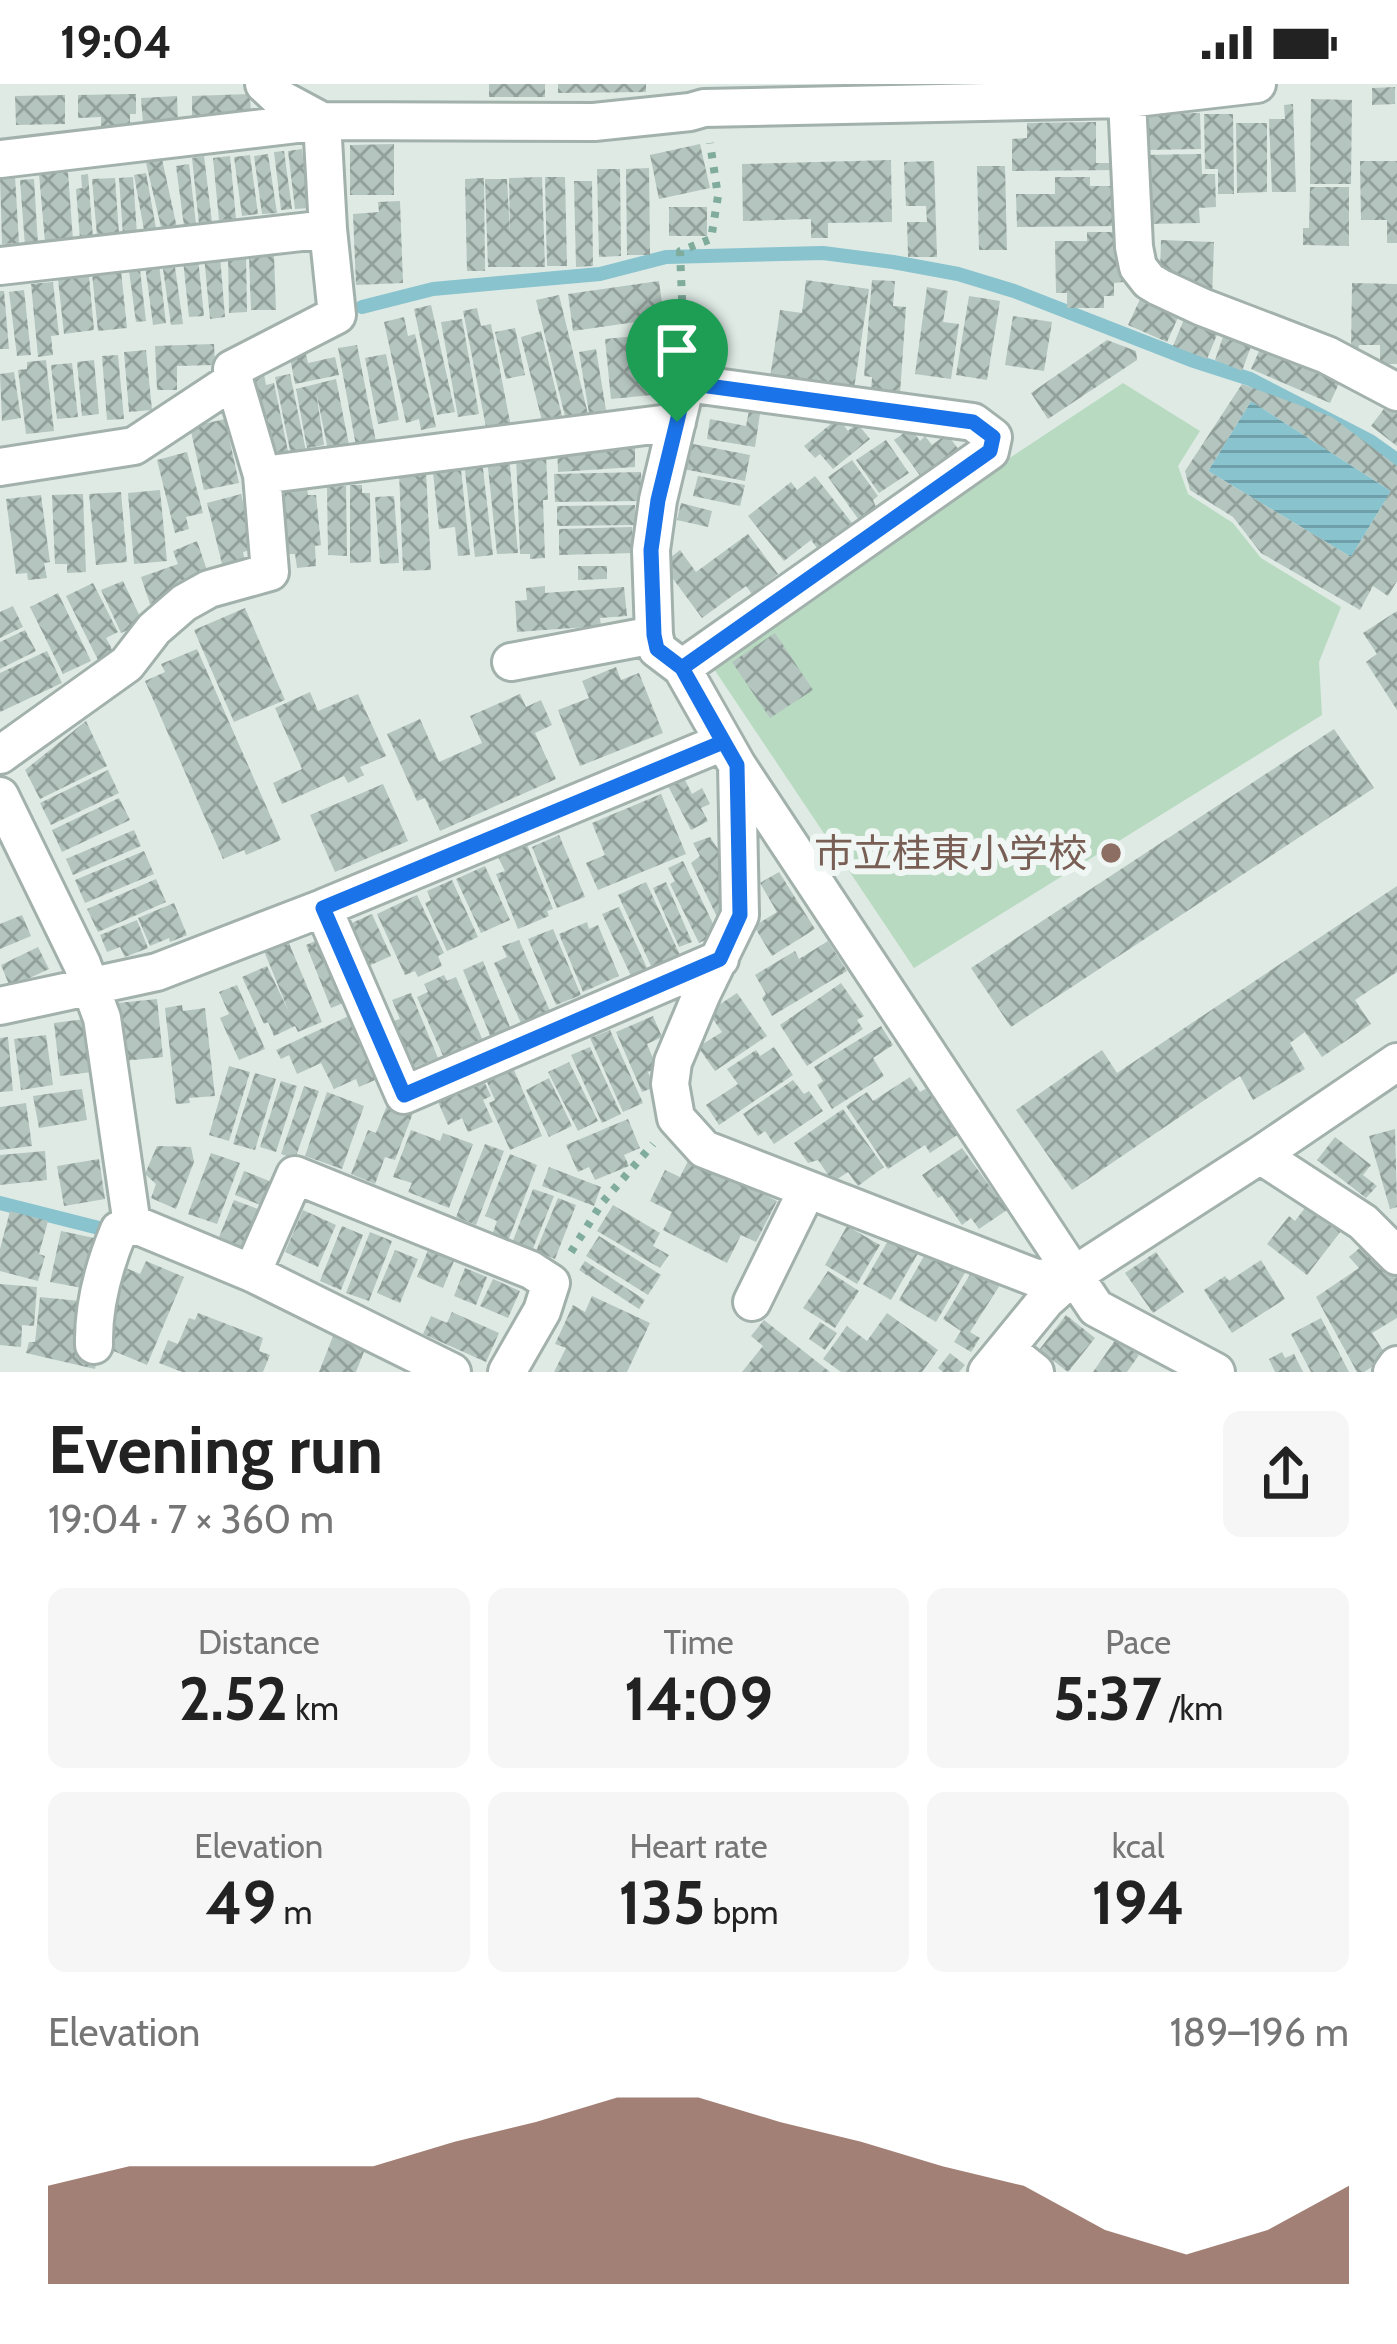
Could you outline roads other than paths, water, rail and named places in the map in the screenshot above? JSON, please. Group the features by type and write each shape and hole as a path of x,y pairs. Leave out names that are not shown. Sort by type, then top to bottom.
{"street":[{"path":"264,84 279,98 322,121"},
{"path":"0,159 322,121 594,122 690,112 694,96 1127,99 1257,84"},
{"path":"1127,99 1134,247 1138,267 1149,280 1202,307 1327,356 1397,392"},
{"path":"0,755 127,664 154,629 184,603 209,589 270,572 262,476 232,369 337,315 322,121"},
{"path":"0,266 328,229"},
{"path":"0,467 134,446 235,380"},
{"path":"682,668 990,451 993,437 973,422 686,383 651,550 657,649 682,668 730,754 1096,1308 1216,1372"},
{"path":"262,476 677,422"},
{"path":"511,662 654,635"},
{"path":"0,1006 157,972 730,754"},
{"path":"730,754 740,915 673,1062 670,1084 676,1118 704,1149 807,1190 1036,1278 1075,1275"},
{"path":"0,796 93,988 136,1226"},
{"path":"323,908 404,1095 720,959"},
{"path":"1035,1372 996,1360 1046,1300 1075,1275 1397,1062"},
{"path":"1260,1155 1363,1222 1397,1256"},
{"path":"252,1273 295,1175 531,1270 551,1283 542,1311 508,1372"},
{"path":"752,1302 807,1190"},
{"path":"94,1345 93,1320 108,1257 119,1230 136,1226 252,1273 452,1372"}],"water":[{"path":"1251,401 1391,491 1351,557 1208,471"}],"waterway":[{"path":"362,307 433,289 600,274 666,257 823,253 893,262 1014,291 1250,379 1370,441 1397,460"},
{"path":"0,1203 99,1228"}],"place":[{"name":"市立桂東小学校","path":"1111,853"}]}
